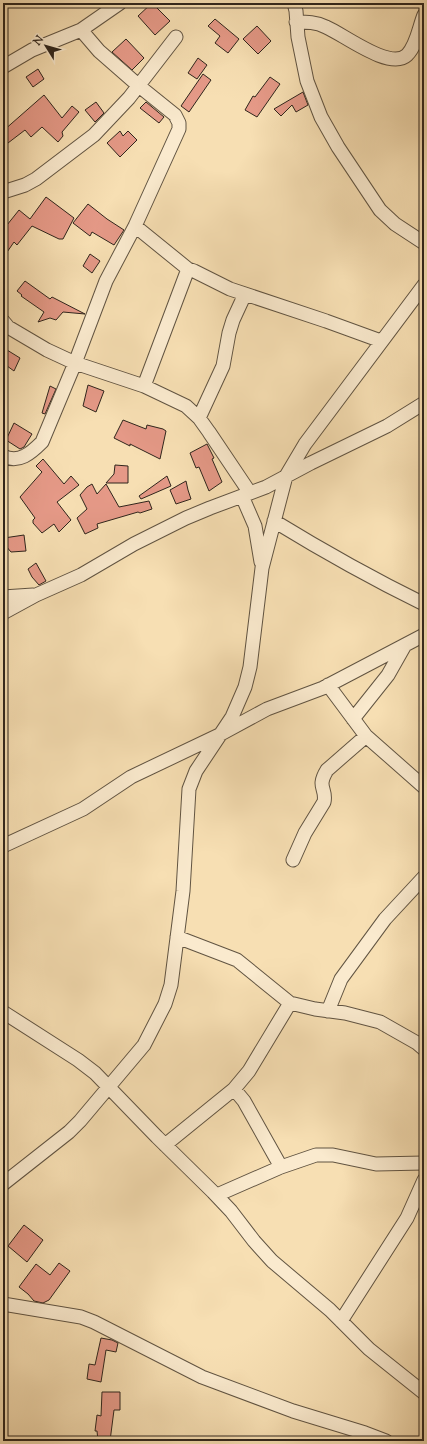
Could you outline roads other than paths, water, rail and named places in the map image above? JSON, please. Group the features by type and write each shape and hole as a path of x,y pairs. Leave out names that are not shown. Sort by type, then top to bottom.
{"street":[{"path":"3,67 32,50 81,30 120,3"},
{"path":"297,10 314,22 325,26 374,53 397,59 407,55 417,39 424,15"},
{"path":"297,10 307,81 321,117 338,147 384,215 424,243"},
{"path":"3,456 7,458 19,459 35,450 42,442 75,363 106,281 135,226 177,135 179,123 175,115 138,86 99,51 81,30"},
{"path":"3,192 25,186 94,136 138,86 176,37"},
{"path":"135,226 188,270 194,271 230,289 381,341"},
{"path":"144,386 188,270"},
{"path":"3,1184 69,1132 80,1121 144,1045 165,1004 171,986 183,891 189,789 196,771 232,717 246,686 250,667 262,568 286,476 305,444 424,285"},
{"path":"199,418 223,366 229,333 244,294"},
{"path":"3,321 8,327 47,350 75,363 144,386 186,406 199,418 246,494 255,526 262,568"},
{"path":"3,613 36,595 81,575 134,544 186,518 266,487 387,426 424,403"},
{"path":"274,521 372,578 424,604"},
{"path":"3,597 36,595"},
{"path":"3,846 82,809 131,777 219,735 267,709 309,694 328,685 424,635"},
{"path":"353,720 388,675 405,646"},
{"path":"328,685 366,736 424,787"},
{"path":"293,860 305,833 324,802 325,799 321,784 323,776 327,770 366,736"},
{"path":"328,1011 340,979 385,919 424,877"},
{"path":"177,937 237,960 290,1003 345,1013 380,1022 417,1043 424,1049"},
{"path":"165,1145 234,1089 249,1071 290,1003"},
{"path":"3,1012 78,1060 109,1087 156,1137 217,1195 272,1261 341,1321 369,1349 424,1393"},
{"path":"234,1089 244,1101 281,1167"},
{"path":"217,1195 281,1167 306,1157 316,1155 333,1155 376,1164 424,1163"},
{"path":"341,1321 406,1218 424,1180"},
{"path":"3,1304 81,1317 94,1322 202,1378 293,1411 386,1441"}]}
